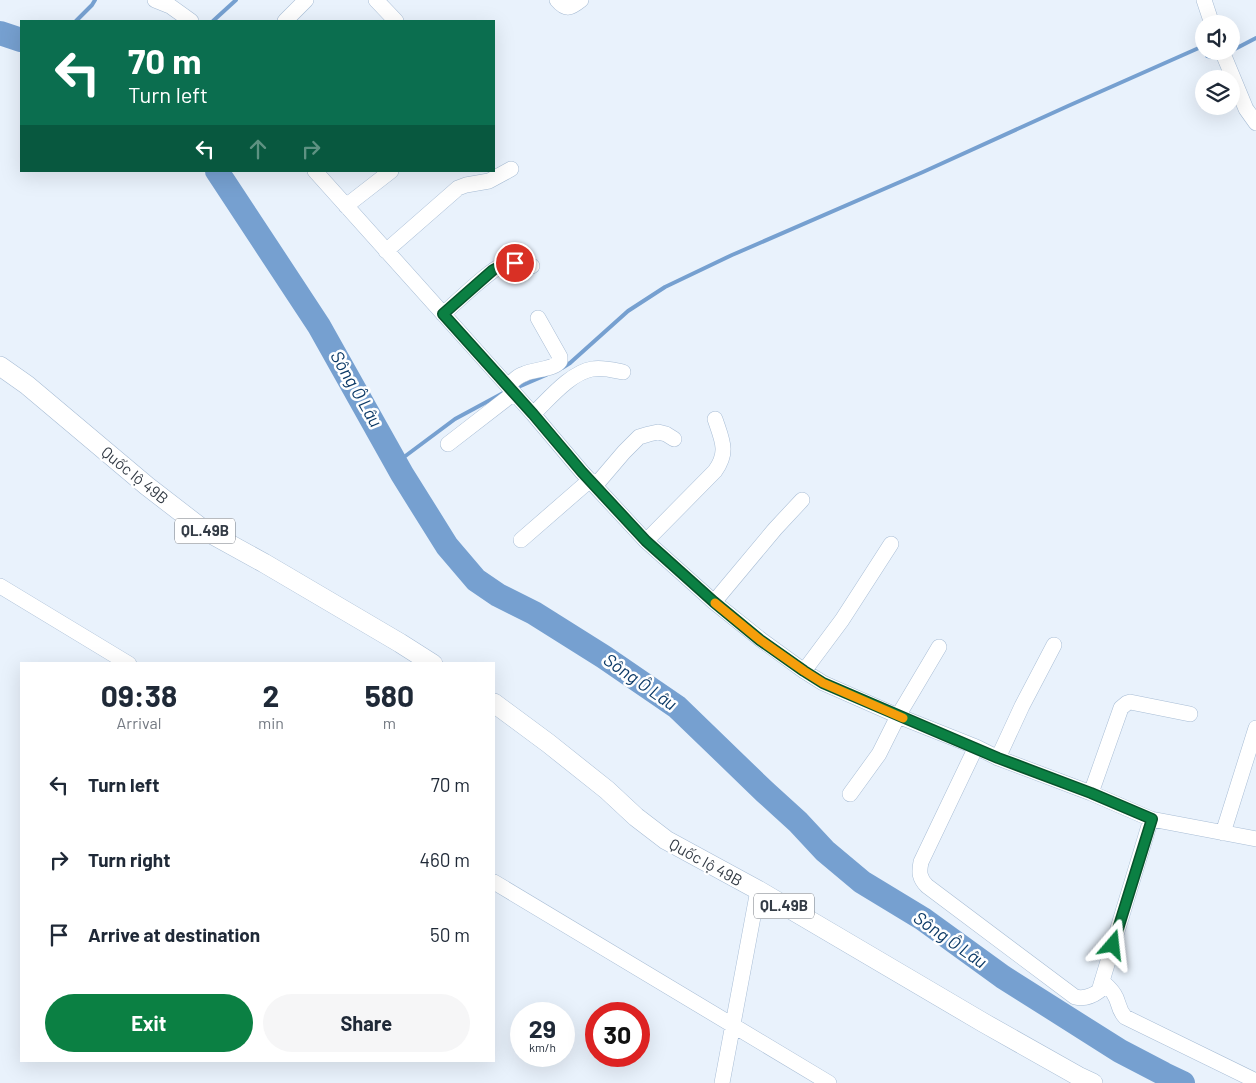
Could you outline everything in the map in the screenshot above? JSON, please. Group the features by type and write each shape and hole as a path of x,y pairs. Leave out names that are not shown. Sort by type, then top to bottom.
{"main road":[{"name":"Quốc lộ 49B","path":"0,366 27,385 147,486 204,530 264,563 430,662"},
{"name":"Quốc lộ 49B","path":"495,704 607,790 636,817 666,840 758,890 984,1023 1093,1083"}],"street":[{"path":"155,0 174,3 190,20"},
{"path":"290,19 306,0"},
{"path":"376,0 395,20"},
{"path":"557,0 566,7 575,5 581,0"},
{"path":"1204,0 1209,15"},
{"path":"1226,60 1246,109 1256,123"},
{"path":"386,250 458,188 489,181 511,169"},
{"path":"316,172 511,389 582,472 646,541 760,640 823,683 998,758 1091,793 1152,819 1256,839"},
{"path":"346,206 390,172"},
{"path":"443,314 493,270 503,265 515,263 532,266"},
{"path":"448,444 511,389 521,375 556,365 560,361 560,357 538,318"},
{"path":"533,414 568,380 581,372 593,369 623,372"},
{"path":"646,541 720,464 724,449 715,420"},
{"path":"521,540 592,483 639,437 658,432 674,439"},
{"path":"714,602 802,500"},
{"path":"804,671 842,620 891,544"},
{"path":"0,586 126,662"},
{"path":"998,758 1022,706 1054,645"},
{"path":"850,794 879,754 898,716 939,647"},
{"path":"1091,793 1123,705 1130,702 1190,714"},
{"path":"1223,833 1256,728"},
{"path":"976,748 921,862 920,877 923,882 1075,997 1082,998 1094,995 1098,991 1152,819"},
{"path":"495,883 830,1083"},
{"path":"722,1083 758,890"},
{"path":"1102,981 1115,996 1119,1009 1126,1017 1256,1081"}],"waterway":[{"path":"77,20 95,0"},
{"path":"214,20 236,0"},
{"name":"Sông Ô Lâu","path":"0,33 20,40"},
{"path":"1240,46 1256,38"},
{"path":"562,368 628,311 665,287 732,255 923,172 1195,50"},
{"name":"Sông Ô Lâu","path":"218,172 319,326 402,474 447,546 476,580 498,595 534,613 604,657 677,707 798,822 825,851 862,882 923,919 1003,977 1120,1051 1183,1083"},
{"path":"516,388 546,375"},
{"path":"396,463 455,419 505,392"}],"slow traffic":[{"path":"715,603 760,640 823,683 903,718"}],"route":[{"path":"515,263 503,265 493,270 443,314 533,414 582,472 646,541 714,602 760,640 823,683 998,758 1091,793 1152,819 1113,945"}]}
